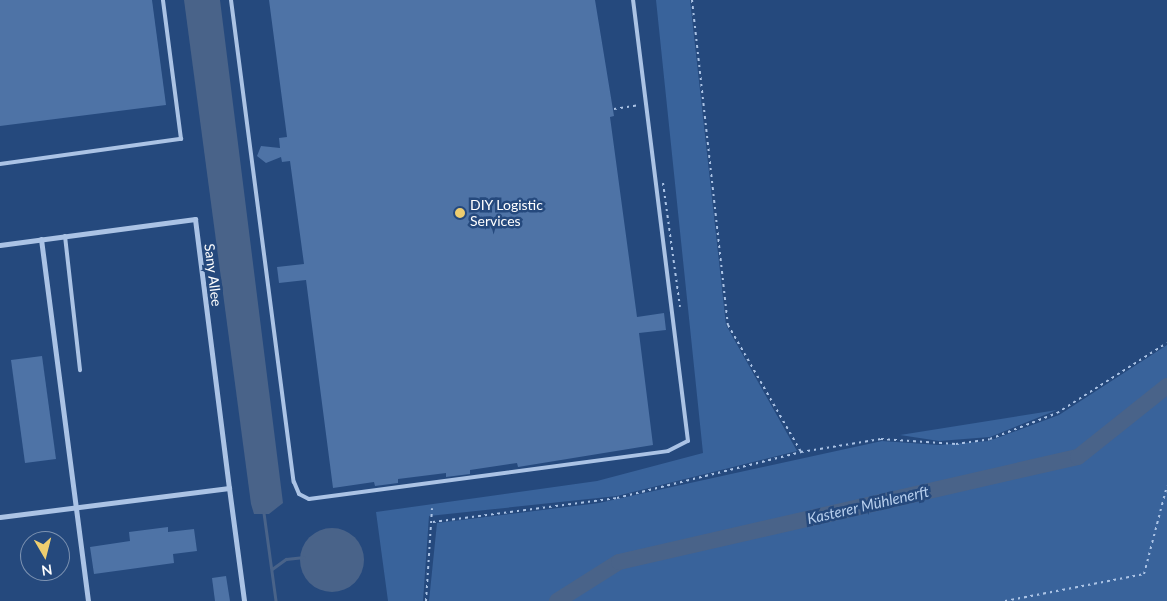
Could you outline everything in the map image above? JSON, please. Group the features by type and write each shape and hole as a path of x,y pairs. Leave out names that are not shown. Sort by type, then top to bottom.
{"street":[{"name":"Sany Allee","path":"0,245 195,219 244,601"},
{"path":"41,239 88,601"},
{"path":"0,517 230,488"}],"lane":[{"path":"0,164 181,139 163,0"},
{"path":"231,0 294,482 298,494 309,499 668,451 686,444 691,433 633,0"},
{"path":"65,236 80,370"}],"path":[{"path":"692,0 728,325 801,452"},
{"path":"614,109 648,104"},
{"path":"432,522 617,498 801,452 881,438 956,444 990,439 1057,413 1167,343"},
{"path":"1005,601 1144,574 1167,486"},
{"path":"426,601 432,508"}],"shaded area":[{"path":"184,0 220,0 283,503 269,514 254,514 251,504"},
{"path":"656,0 690,0 726,325 797,451 617,496 429,516 423,601 388,601 376,512 597,481 703,453"},
{"path":"1167,345 1167,384 1077,456 617,561 551,601 429,601 437,523 599,503 882,441 939,445 989,441 1059,415"},
{"path":"1167,387 1167,601 562,601 619,565 1079,458"},
{"path":"1057,410 990,437 939,441 900,435"},
{"path":"326,528 338,528 355,537 362,548 364,560 362,572 355,583 338,592 326,592 314,587 305,578 300,566 300,554 305,542 314,533"}],"building":[{"path":"0,0 152,0 166,105 0,126"},
{"name":"DIY Logistic Services","path":"269,0 595,0 614,116 610,117 637,317 664,313 666,330 639,333 653,445 518,467 517,463 470,470 470,474 446,477 446,473 398,479 398,483 375,486 374,482 333,488 306,280 279,283 277,267 304,264 290,161 282,162 281,157 266,163 257,156 261,146 280,148 279,138 287,137"},
{"path":"42,356 56,459 25,463 11,360"},
{"path":"168,527 168,532 194,529 197,551 173,554 174,563 94,574 90,547 130,541 129,532"},
{"path":"226,576 230,601 215,601 212,578"}],"waterway":[{"name":"Kasterer Mühlenerft","path":"557,601 619,562 1078,457 1167,386"},
{"path":"264,513 276,601"},
{"path":"272,569 286,559 304,557"}],"place":[{"name":"DIY Logistic Services","path":"460,213"}]}
